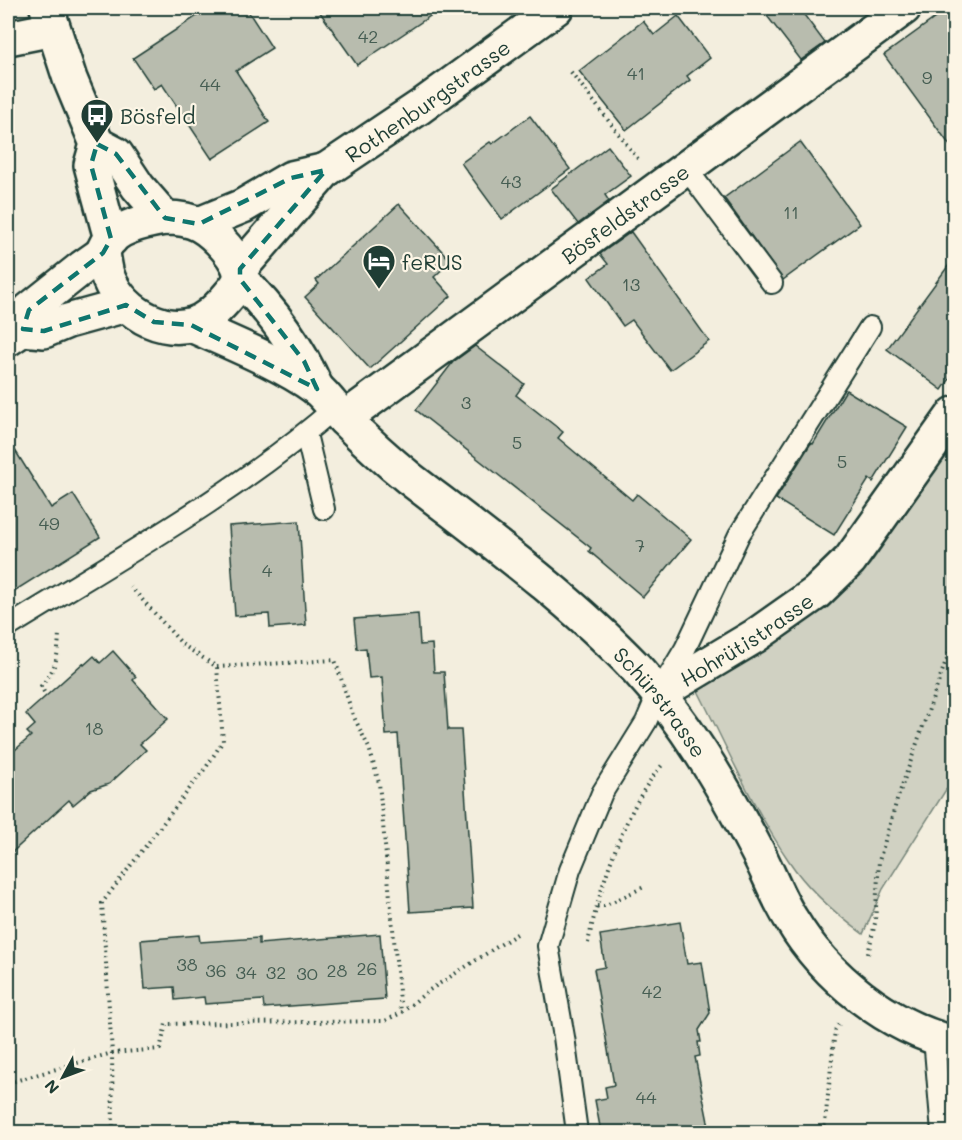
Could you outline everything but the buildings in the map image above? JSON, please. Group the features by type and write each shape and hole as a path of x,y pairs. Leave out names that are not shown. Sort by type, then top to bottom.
{"street":[{"name":"Rothenburgstrasse","path":"240,274 326,170 420,107 556,8"},
{"name":"Bösfeldstrasse","path":"332,405 660,187 904,8"},
{"path":"8,38 50,18 70,79 97,144 91,165 107,246 110,283 126,305 154,322 171,326 191,325 208,317 221,305 240,274 223,243 199,224 176,218 137,223 107,246 29,310 15,334"},
{"path":"97,144 116,154 138,187 165,218"},
{"name":"Rothenburgstrasse","path":"199,224 243,206 291,178 326,170"},
{"name":"Schürstrasse","path":"240,274 304,361 332,405"},
{"path":"15,334 44,331 94,312 126,305"},
{"name":"Schürstrasse","path":"191,325 276,365 332,405 397,468 584,617 658,694 702,753 755,847 790,918 821,960 885,1015 944,1041"},
{"name":"Hohrütistrasse","path":"658,694 755,636 816,593 850,560 954,414"}],"lane":[{"path":"686,168 772,282"},
{"name":"Hohrütistrasse","path":"658,694 686,649 739,535 870,327"},
{"path":"8,627 160,534 306,434 332,405"},
{"path":"306,434 324,509"},
{"path":"577,1132 548,946 570,870 602,793 646,722 658,694"},
{"path":"942,1132 944,1041"}],"path":[{"path":"571,72 660,187"},
{"path":"113,562 125,580 183,645 218,667 335,660 353,715 369,748 379,783 401,1013"},
{"path":"44,692 41,686 51,674 57,659 59,631 48,602"},
{"path":"872,939 879,861 897,800 954,638"},
{"path":"113,1132 112,1053 102,903 207,766 223,741 218,667"},
{"path":"588,943 597,906 620,837 652,776 692,739"},
{"path":"597,906 604,906 645,886"},
{"path":"8,1083 112,1053 160,1049 166,1024 385,1021 401,1013 428,991 559,909"},
{"path":"824,1132 835,1030 856,992"}],"highlighted area":[{"path":"97,144 116,154 165,218 199,224 291,178 326,170 240,269 240,279 304,361 317,389 191,325 154,322 126,305 44,331 23,329 29,310 103,253 111,239 91,165"}],"shaded area":[{"path":"954,443 954,777 883,889 863,934 823,901 789,861 751,796 694,683 773,644 832,599 870,564"}],"place":[{"name":"Bösfeld","path":"97,144"},
{"name":"feRUS","path":"379,290"}]}
